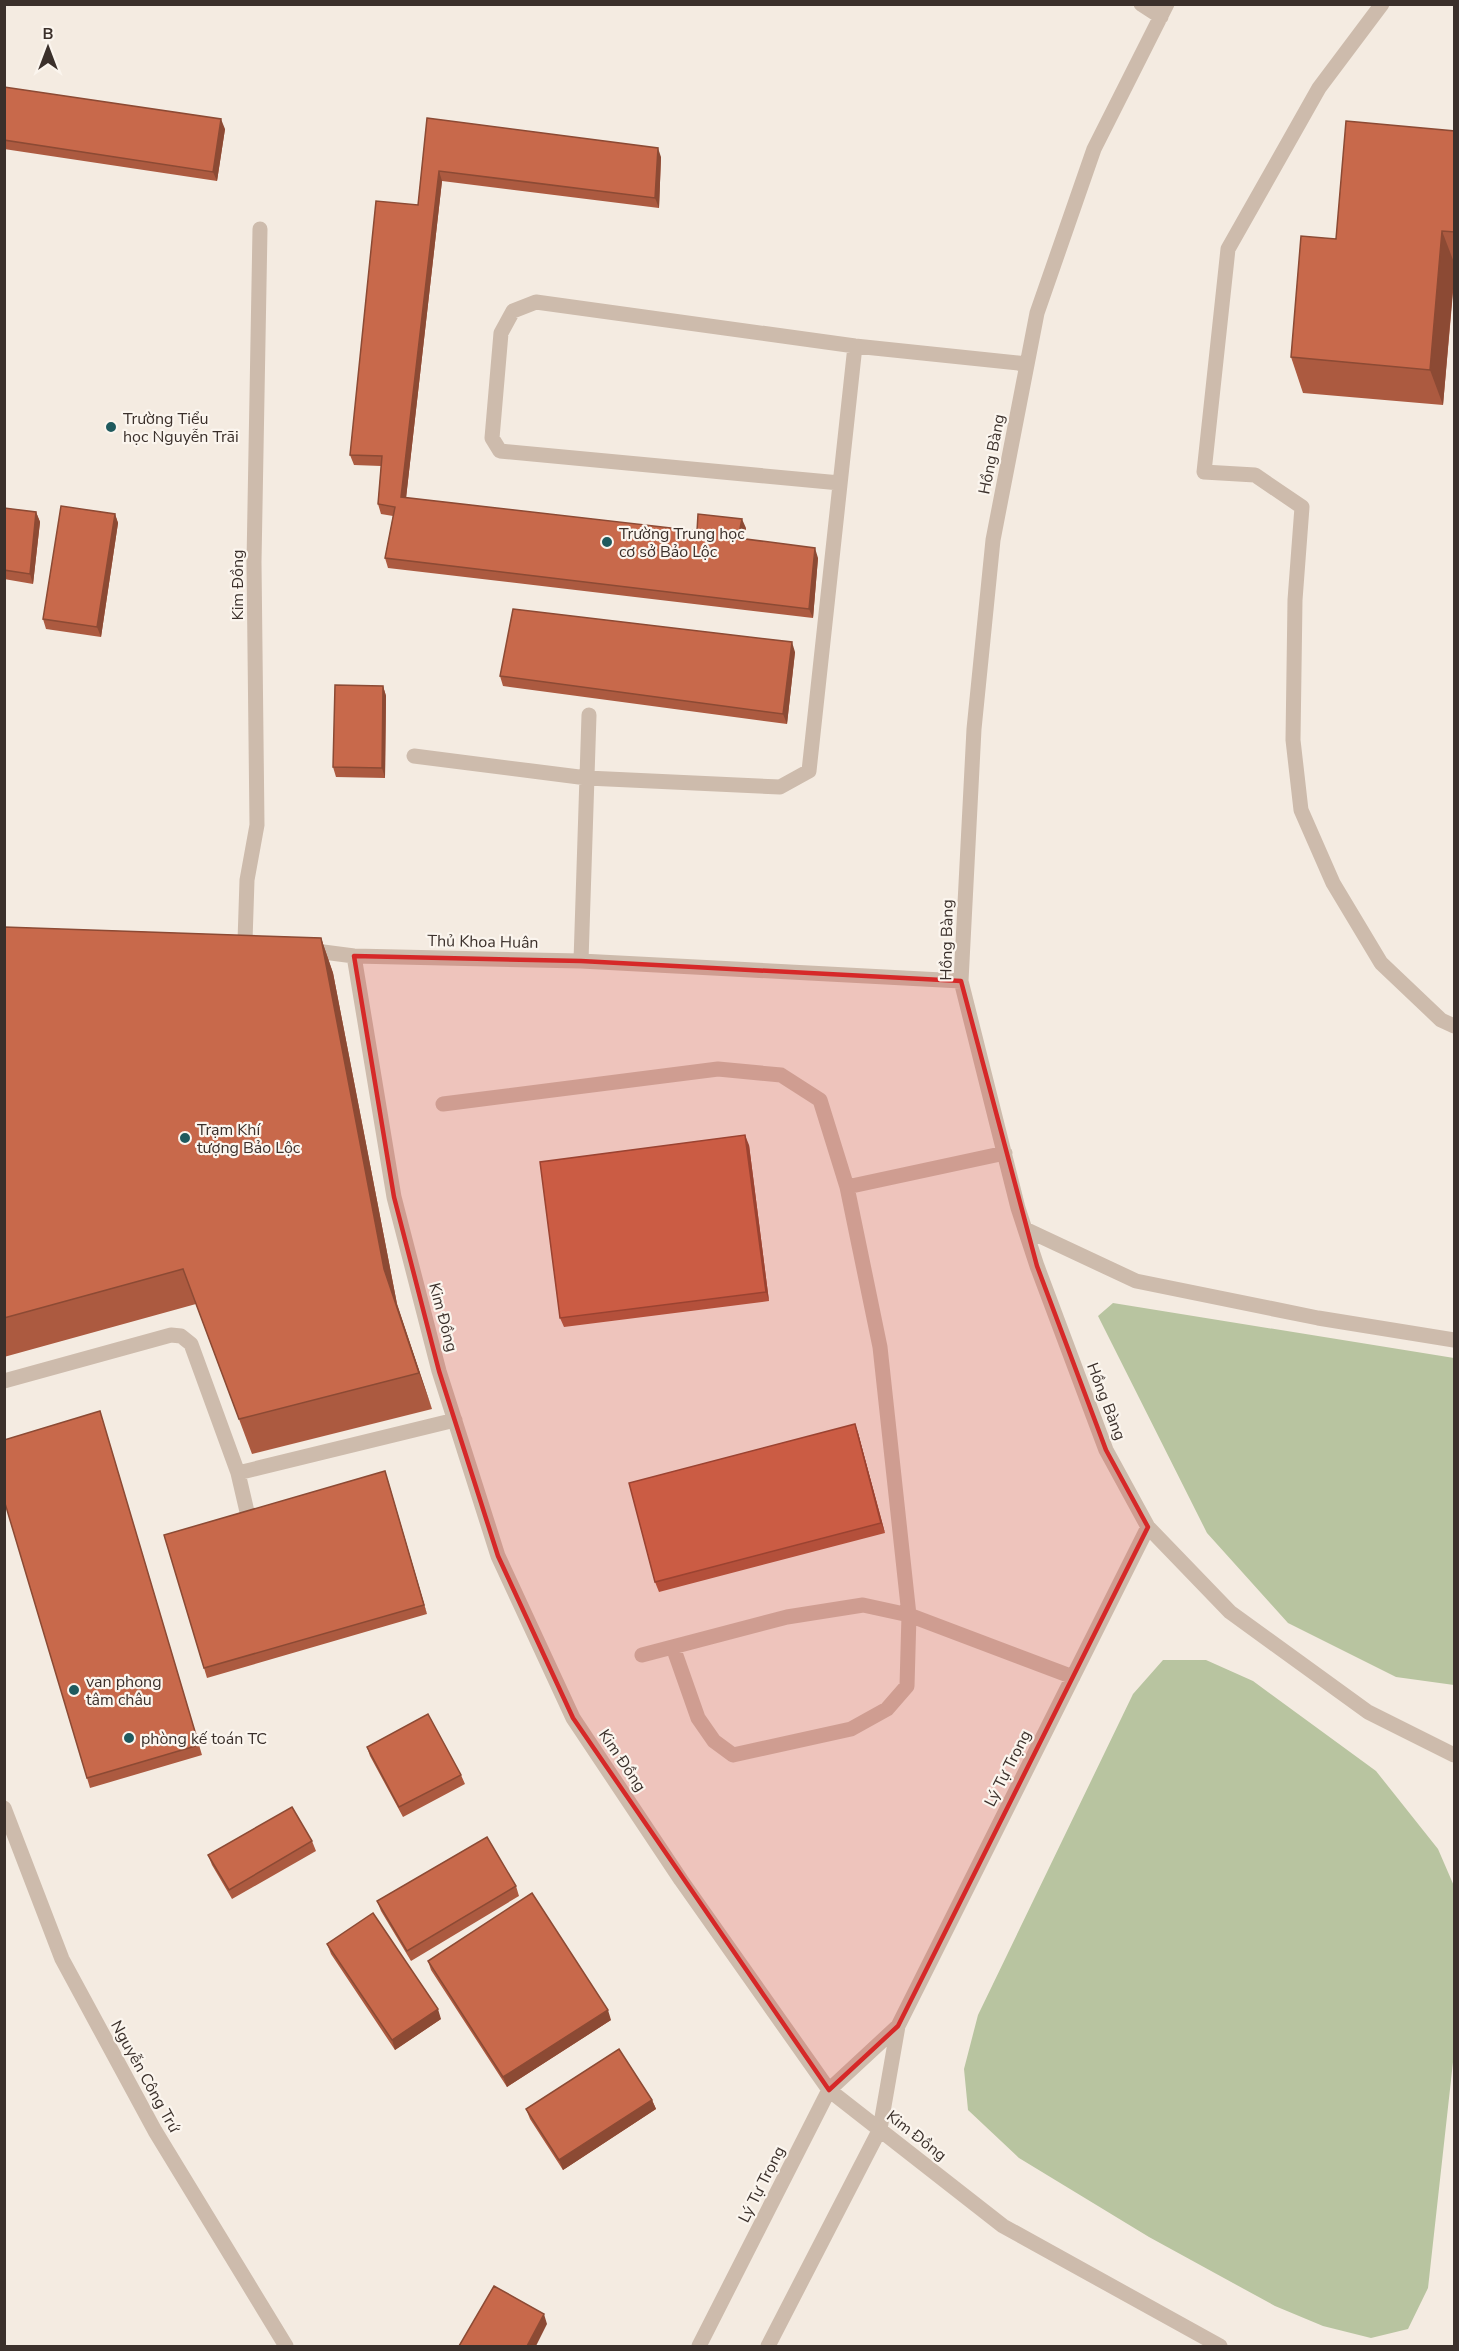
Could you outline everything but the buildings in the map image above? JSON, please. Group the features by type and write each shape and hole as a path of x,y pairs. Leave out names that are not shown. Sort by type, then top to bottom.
{"street":[{"path":"1141,4 1164,11"},
{"path":"1382,4 1319,88 1228,249 1204,472 1255,475 1302,507 1295,600 1293,730 1301,810 1333,883 1382,963 1441,1020 1455,1026"},
{"name":"Hồng Bàng","path":"1164,11 1094,149 1037,313 993,540 974,729 961,981 1025,1229 1106,1450 1148,1527 1230,1612 1368,1712 1455,1755"},
{"name":"Kim Đồng","path":"244,941 247,880 257,825 254,562 260,229"},
{"path":"840,483 500,450 492,438 501,333 513,311 536,302 855,346 1027,364"},
{"path":"414,756 587,778 780,787 809,771 855,346"},
{"path":"581,961 589,715"},
{"name":"Thủ Khoa Huân","path":"288,947 354,956 581,961 961,981"},
{"name":"Kim Đồng","path":"354,956 394,1197 439,1371 498,1556 573,1718 681,1880 829,2090 1003,2226 1220,2346"},
{"path":"443,1104 718,1069 782,1075 820,1100 847,1187 880,1347 909,1615 907,1686 887,1709 851,1730 733,1755 714,1741 698,1718 673,1647"},
{"path":"847,1187 1005,1153"},
{"path":"1025,1229 1136,1281 1318,1318 1455,1340"},
{"path":"4,1381 171,1335 181,1336 191,1344 238,1473 248,1516"},
{"path":"238,1473 455,1420"},
{"name":"Lý Tự Trọng","path":"768,2346 880,2129 898,2026 1148,1527"},
{"path":"642,1655 787,1617 863,1605 909,1615 1073,1677"},
{"name":"Nguyễn Công Trứ","path":"4,1808 62,1959 155,2131 285,2346"},
{"name":"Lý Tự Trọng","path":"699,2346 829,2090 898,2026"}],"highlighted area":[{"path":"354,956 581,961 961,981 1037,1266 1106,1450 1148,1527 898,2026 829,2090 573,1718 498,1556 439,1371 394,1197"}],"green space":[{"path":"1113,1303 1454,1358 1454,1685 1396,1677 1288,1623 1207,1533 1098,1316"},
{"path":"1163,1660 1206,1660 1253,1681 1376,1771 1438,1849 1454,1886 1454,2053 1428,2288 1408,2329 1371,2338 1323,2326 1275,2306 1149,2237 1019,2158 968,2110 964,2069 978,2015 1133,1694"}],"place":[{"name":"Trường Tiểu học Nguyễn Trãi","path":"111,427"},
{"name":"Trường Trung học cơ sở Bảo Lộc","path":"607,542"},
{"name":"Trạm Khí tượng Bảo Lộc","path":"185,1138"},
{"name":"van phong tâm châu","path":"74,1690"},
{"name":"phòng kế toán TC","path":"129,1738"}]}
